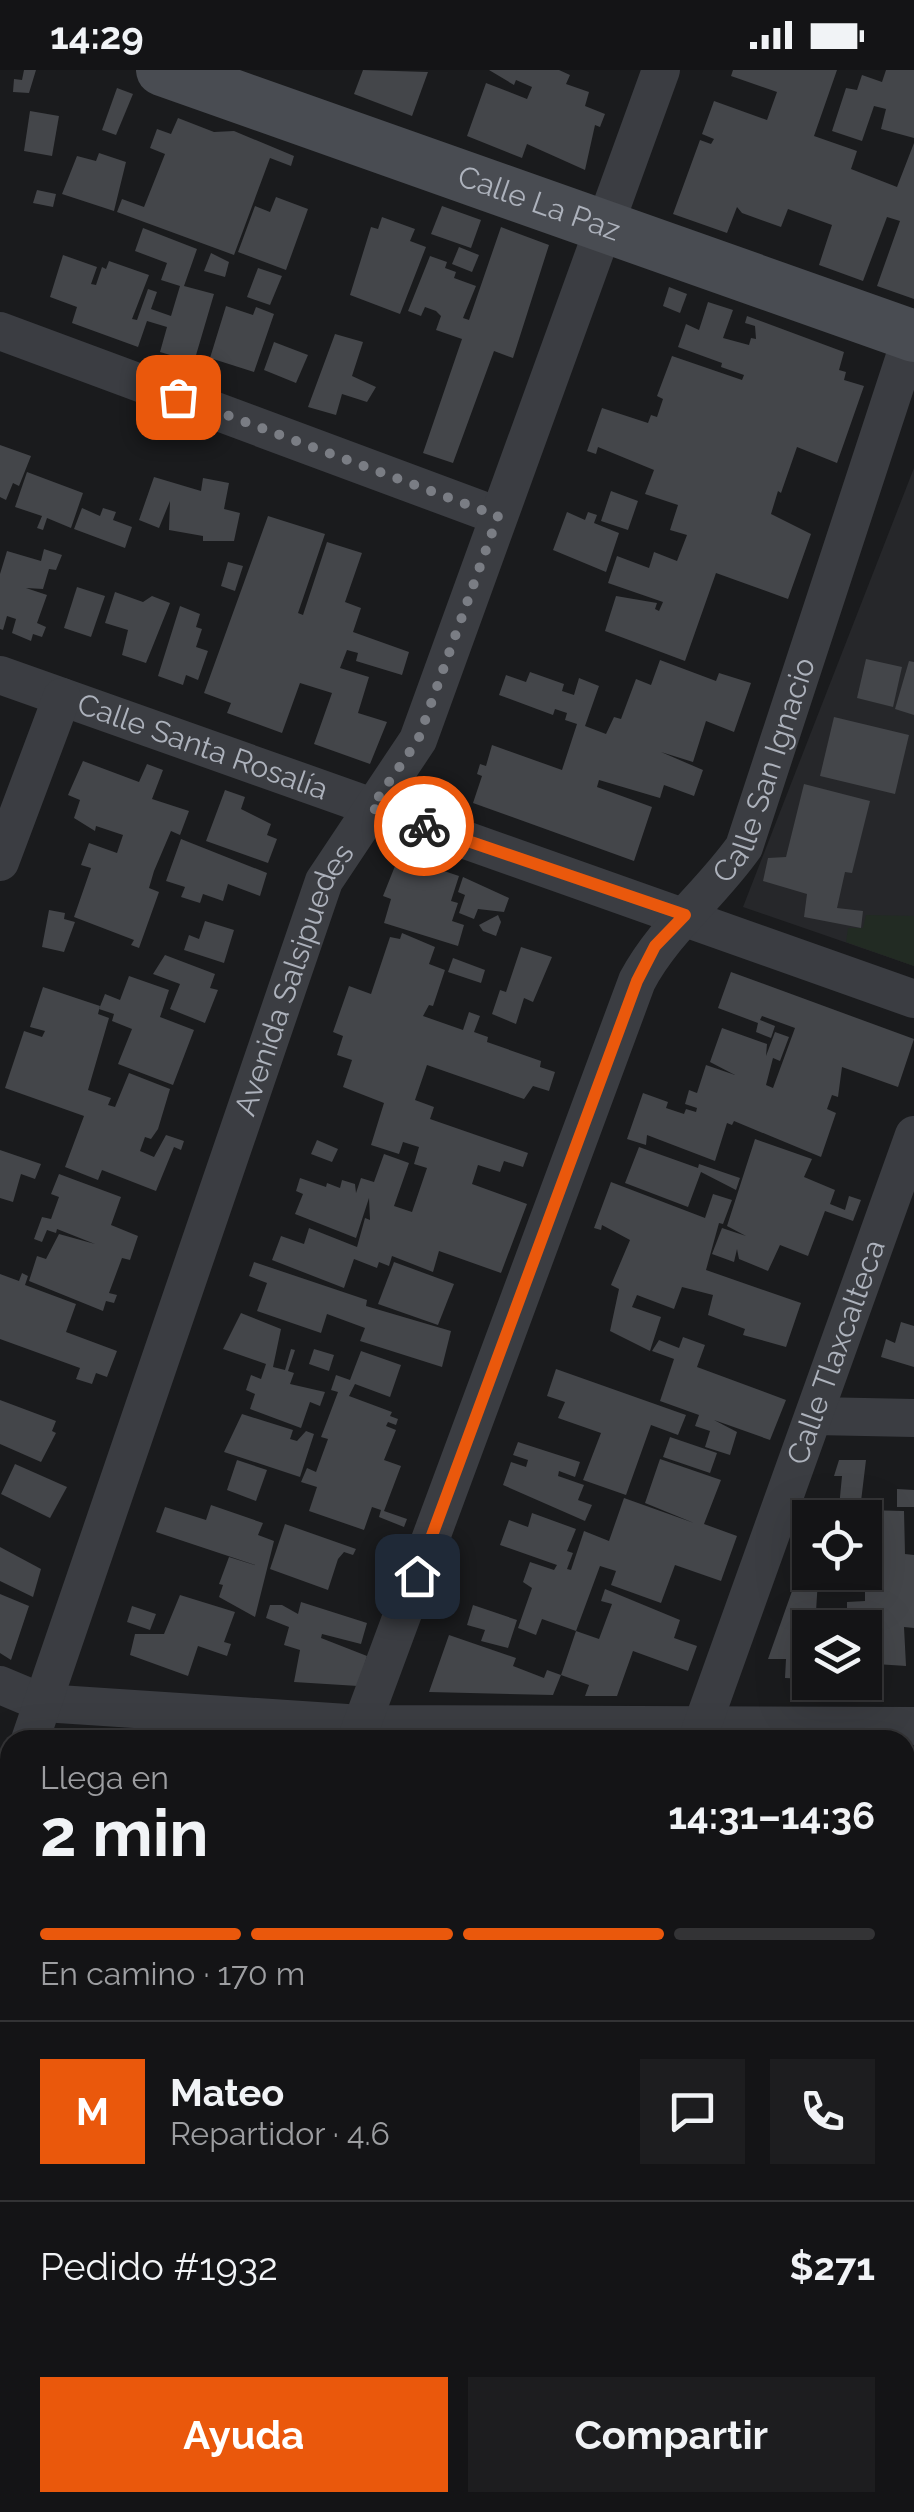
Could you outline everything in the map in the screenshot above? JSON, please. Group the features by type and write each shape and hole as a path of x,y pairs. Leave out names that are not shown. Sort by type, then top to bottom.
{"street":[{"name":"Calle La Paz","path":"162,70 913,335"},
{"name":"Avenida Salsipuedes","path":"34,1730 324,881 418,740 662,70"},
{"path":"0,331 498,516"},
{"name":"Calle San Ignacio","path":"360,1730 637,981 655,946 744,848 913,335"},
{"name":"Calle Santa Rosalía","path":"0,675 914,999"},
{"path":"0,862 62,697"},
{"name":"Calle Tlaxcalteca","path":"701,1730 914,1135"},
{"path":"815,1416 914,1418"},
{"path":"0,1685 44,1703 337,1730"},
{"path":"771,1730 914,1726"}],"shaded area":[{"path":"914,468 914,966 743,907"},
{"path":"866,915 914,916 914,966 846,942 848,928 863,928"}],"building":[{"path":"24,70 36,70 29,93 13,92 14,79 22,80"},
{"path":"363,70 428,72 412,116 354,94"},
{"path":"489,70 559,70 570,75 566,84 589,92 585,106 605,114 600,127 595,125 585,170 527,144 522,158 467,136 486,83 527,99 532,87 516,80 514,85"},
{"path":"733,70 837,70 814,136 857,151 851,169 897,187 914,143 914,299 877,286 900,221 887,217 863,281 819,265 832,225 788,209 781,227 742,213 737,207 727,233 673,214 700,140 711,144 714,139 702,134 714,101 767,120 777,92 731,76"},
{"path":"886,70 914,70 914,138 881,129 886,109 874,106 862,141 832,131 846,88 857,90 862,75 882,82"},
{"path":"117,88 133,94 116,135 102,130"},
{"path":"30,111 59,116 52,156 24,151"},
{"path":"178,118 214,132 234,131 294,156 291,166 270,158 234,255 117,212 122,199 144,207 165,154 150,148 157,129 171,134"},
{"path":"99,153 126,162 114,211 62,194 77,156 96,161"},
{"path":"37,190 56,194 53,207 33,203"},
{"path":"276,197 308,209 286,270 238,252 255,206 270,212"},
{"path":"442,206 481,220 471,248 431,234"},
{"path":"382,217 415,229 410,241 426,247 400,314 350,295 371,227 378,229"},
{"path":"501,227 549,245 513,358 494,351 453,463 423,453 462,339 436,330 441,316 436,311 425,307 421,316 408,311 430,256 447,262 445,268 456,272 454,278 476,286 463,318 469,320"},
{"path":"143,228 197,249 184,286 214,294 194,362 160,352 167,327 147,321 138,347 72,323 77,307 50,297 63,255 97,267 91,284 96,285 102,267 106,269 109,261 149,275 132,319 137,320 148,289 157,292 151,309 171,316 180,286 161,280 167,263 135,251"},
{"path":"459,247 479,255 472,272 452,264"},
{"path":"211,253 229,262 225,277 204,271"},
{"path":"258,268 282,276 270,305 247,297"},
{"path":"669,287 687,294 680,313 663,306"},
{"path":"708,302 733,310 723,338 749,345 751,338 756,339 755,326 745,323 747,316 844,352 839,370 846,372 844,380 864,386 837,463 797,447 781,493 778,491 771,514 811,534 788,599 716,573 685,661 605,631 616,596 657,603 655,609 659,611 663,602 608,583 617,556 649,568 654,552 677,561 687,535 670,530 678,505 645,494 654,470 598,447 596,454 587,451 602,408 648,423 651,415 657,417 663,399 657,396 672,356 742,380 744,375 721,367 722,363 678,347 686,324 699,330"},
{"path":"226,306 253,315 256,307 274,314 254,372 210,358"},
{"path":"335,334 363,342 352,376 376,387 367,402 342,394 336,415 308,407"},
{"path":"274,342 308,355 296,383 264,370"},
{"path":"0,445 31,456 19,486 13,483 6,500 0,497"},
{"path":"27,472 83,493 71,528 47,518 43,530 37,528 42,516 15,507"},
{"path":"154,477 201,491 203,478 229,483 224,509 240,513 234,541 203,541 203,536 169,530 170,501 159,528 139,520"},
{"path":"611,491 638,501 628,530 601,521"},
{"path":"82,508 100,516 103,508 116,512 113,520 132,527 125,548 74,529"},
{"path":"567,512 585,520 588,512 597,515 594,523 619,533 606,572 553,550"},
{"path":"268,516 325,534 298,613 303,615 327,542 362,553 345,602 361,608 353,632 409,652 402,675 356,661 358,653 347,650 340,668 369,677 358,713 387,722 370,764 314,744 332,693 300,683 282,733 227,713 231,703 204,693"},
{"path":"44,549 62,555 56,570 49,569 43,589 26,588 47,595 37,623 46,627 42,637 33,634 31,641 12,633 16,619 7,616 3,630 0,629 0,574 7,551 41,561"},
{"path":"228,562 243,566 235,591 221,586"},
{"path":"77,587 105,596 91,637 64,628"},
{"path":"115,592 143,602 152,596 170,603 146,663 122,655 128,630 105,623"},
{"path":"180,606 200,614 196,627 202,629 196,647 208,651 198,680 186,675 183,685 158,676"},
{"path":"866,659 902,667 893,707 857,698"},
{"path":"660,660 716,681 719,673 751,683 734,732 706,721 693,762 661,752 703,770 694,796 664,785 660,798 599,780 597,787 652,807 634,861 473,803 482,776 477,774 480,764 486,766 492,745 562,770 577,724 565,720 567,713 555,709 553,715 499,695 506,675 526,682 530,672 564,684 562,691 574,695 579,678 599,686 585,726 606,734 614,717 621,719 636,679 651,685"},
{"path":"909,661 914,662 914,715 895,709"},
{"path":"834,717 909,735 895,794 820,776"},
{"path":"83,761 139,782 147,764 163,770 152,799 189,811 180,835 171,831 154,871 149,888 159,892 139,948 131,945 134,940 74,917 91,868 81,865 89,843 117,853 123,835 96,826 95,831 74,818 80,800 68,795"},
{"path":"804,784 870,801 852,873 845,872 837,908 863,911 861,928 804,917 807,894 763,881 768,858 786,857"},
{"path":"225,790 245,797 241,809 271,824 267,835 277,839 268,863 206,841"},
{"path":"181,839 267,873 260,896 228,884 223,901 203,894 200,903 181,897 185,887 166,881"},
{"path":"399,856 459,876 451,901 458,903 452,921 464,925 458,946 384,923 391,899 383,896"},
{"path":"463,877 509,898 504,912 478,909 474,919 459,913 465,895 458,892"},
{"path":"49,910 65,913 64,919 75,922 64,952 42,947"},
{"path":"498,915 501,922 496,936 483,931 479,925"},
{"path":"205,921 234,930 224,963 184,950 189,935 199,939"},
{"path":"402,933 435,947 429,964 445,970 433,1006 429,1005 423,1016 463,1030 469,1012 480,1016 474,1032 488,1037 487,1042 541,1061 540,1067 555,1072 549,1091 533,1086 524,1099 427,1065 415,1100 434,1107 430,1119 528,1153 523,1167 504,1161 500,1172 478,1165 472,1184 527,1204 501,1273 439,1251 433,1272 392,1256 389,1266 379,1262 377,1268 354,1259 344,1288 272,1260 281,1236 304,1244 309,1228 357,1247 365,1218 370,1220 369,1198 356,1238 295,1214 303,1194 296,1191 300,1178 340,1188 342,1180 355,1184 356,1193 361,1178 374,1182 384,1154 409,1163 394,1206 412,1212 427,1168 414,1164 419,1147 403,1142 399,1154 371,1145 384,1103 343,1087 352,1060 337,1055 343,1036 333,1032 349,986 371,994 390,937 400,939"},
{"path":"521,947 552,957 533,1002 524,998 516,1024 492,1014 500,990 506,992"},
{"path":"165,955 215,974 210,988 218,990 205,1023 170,1009 180,984 153,974"},
{"path":"453,958 485,970 481,983 448,972"},
{"path":"731,972 914,1039 898,1087 842,1067 838,1097 832,1095 827,1109 836,1113 821,1157 734,1121 732,1125 727,1123 715,1161 647,1135 646,1145 627,1139 643,1093 668,1102 666,1108 684,1114 686,1109 696,1112 697,1108 685,1104 689,1090 697,1093 706,1065 735,1075 710,1062 722,1028 767,1044 766,1056 775,1032 789,1037 780,1061 773,1058 766,1085 773,1088 795,1028 762,1016 760,1020 775,1026 771,1038 756,1032 758,1023 718,1008"},
{"path":"129,976 169,990 160,1017 194,1030 173,1085 118,1064 132,1029 112,1021 114,1014 99,1009 105,994 120,1000"},
{"path":"43,987 100,1006 98,1014 109,1018 88,1090 111,1098 108,1105 115,1107 129,1073 170,1089 158,1129 151,1139 145,1137 140,1151 154,1157 166,1135 184,1141 181,1150 174,1147 156,1191 102,1170 98,1180 65,1167 84,1116 5,1088 24,1031 42,1037 45,1031 30,1027"},
{"path":"755,1139 812,1159 804,1177 835,1190 830,1204 845,1210 849,1196 861,1200 853,1221 825,1211 808,1256 780,1245 768,1271 739,1259 737,1249 734,1262 712,1254 722,1228 746,1236 727,1226"},
{"path":"317,1140 338,1149 332,1162 311,1154"},
{"path":"639,1147 740,1178 736,1190 701,1172 688,1207 625,1183"},
{"path":"0,1150 41,1164 35,1179 21,1174 13,1202 0,1198"},
{"path":"59,1174 121,1197 111,1225 138,1236 130,1260 122,1258 109,1293 117,1295 114,1303 106,1301 103,1311 29,1281 37,1256 46,1259 59,1234 95,1244 57,1229 56,1233 47,1230 42,1242 34,1239 42,1217 51,1219 59,1197 51,1194"},
{"path":"611,1182 705,1218 713,1194 732,1200 723,1224 719,1223 706,1270 801,1303 786,1347 743,1335 745,1329 708,1315 713,1295 682,1287 674,1309 637,1295 632,1307 661,1317 650,1351 610,1331 619,1289 611,1285 630,1240 602,1225 601,1230 594,1228"},
{"path":"254,1262 367,1300 366,1306 451,1331 442,1367 360,1341 365,1328 327,1314 321,1333 257,1311 267,1283 249,1276"},
{"path":"394,1262 454,1284 438,1325 378,1304"},
{"path":"22,1273 28,1276 25,1285 76,1304 66,1332 117,1351 107,1377 96,1373 92,1384 76,1379 80,1368 0,1339 0,1274 19,1281"},
{"path":"241,1313 281,1329 273,1367 285,1370 291,1349 295,1350 288,1371 294,1373 290,1384 325,1392 320,1406 310,1402 301,1428 250,1409 255,1394 246,1390 251,1375 261,1379 266,1364 223,1349"},
{"path":"901,1322 914,1326 914,1367 881,1357 886,1339 895,1343"},
{"path":"683,1337 705,1345 697,1367 786,1400 770,1440 714,1420 737,1432 730,1455 705,1447 710,1431 695,1426 699,1415 660,1401 674,1359 652,1351 659,1340 679,1348"},
{"path":"314,1349 334,1355 329,1371 309,1364"},
{"path":"361,1351 401,1365 390,1397 355,1384 349,1396 392,1412 390,1416 398,1419 396,1425 388,1422 386,1426 396,1430 384,1460 401,1466 384,1511 407,1519 404,1527 379,1517 381,1510 372,1507 364,1530 309,1511 317,1487 301,1482 307,1468 316,1472 328,1439 321,1437 338,1392 331,1390 336,1375 350,1380"},
{"path":"556,1369 686,1415 678,1435 651,1425 626,1495 583,1480 601,1433 558,1418 565,1402 547,1396"},
{"path":"0,1400 56,1421 52,1431 56,1433 41,1462 0,1444"},
{"path":"242,1414 293,1430 290,1439 297,1441 306,1431 314,1434 300,1477 224,1452"},
{"path":"670,1437 717,1453 710,1473 663,1457"},
{"path":"518,1442 580,1462 575,1477 559,1471 558,1476 584,1485 578,1500 592,1505 585,1521 503,1485 511,1462 526,1467 528,1460 513,1455"},
{"path":"660,1459 721,1480 704,1524 737,1536 721,1581 675,1565 661,1603 611,1585 616,1571 600,1566 576,1631 542,1619 536,1635 518,1628 532,1588 523,1582 530,1562 554,1570 557,1565 500,1545 509,1520 528,1527 532,1513 576,1529 567,1551 573,1553 567,1569 571,1570 584,1531 609,1541 624,1498 694,1523 645,1503"},
{"path":"237,1460 267,1470 256,1501 227,1490"},
{"path":"839,1460 866,1460 861,1500 840,1500 842,1476 834,1476"},
{"path":"15,1464 67,1487 50,1518 1,1494"},
{"path":"897,1489 914,1490 914,1507 897,1507"},
{"path":"211,1505 263,1523 258,1535 274,1541 255,1617 219,1597 223,1585 219,1584 229,1557 261,1567 156,1532 165,1507 206,1520"},
{"path":"882,1510 904,1511 905,1554 914,1555 914,1628 904,1627 906,1666 882,1664 882,1610 847,1610 847,1602 865,1601 865,1590 882,1590"},
{"path":"285,1524 356,1549 353,1555 344,1552 338,1559 328,1590 270,1569"},
{"path":"0,1547 41,1569 33,1597 0,1581"},
{"path":"605,1589 680,1620 674,1638 697,1646 688,1671 633,1651 617,1696 585,1696 589,1685 561,1675 576,1631 599,1639 612,1604 601,1601"},
{"path":"792,1590 817,1590 816,1610 792,1610 792,1678 785,1678 786,1659 768,1659"},
{"path":"0,1594 29,1606 11,1660 0,1653"},
{"path":"180,1595 235,1612 224,1642 231,1644 227,1656 198,1646 188,1676 130,1655 135,1634 164,1634"},
{"path":"301,1602 367,1623 361,1644 322,1634 321,1638 367,1656 358,1686 294,1682 300,1650 284,1645 289,1627 266,1618 270,1605 282,1605 298,1614"},
{"path":"473,1605 517,1620 508,1648 481,1641 485,1630 467,1625"},
{"path":"132,1606 156,1614 150,1630 127,1622"},
{"path":"449,1635 516,1658 513,1666 544,1678 547,1670 561,1675 553,1695 429,1692"}],"way so far":[{"path":"178,397 498,516 418,740 402,769 371,808 424,826"}],"route":[{"path":"417,1576 637,981 655,946 685,915 424,826"}]}
